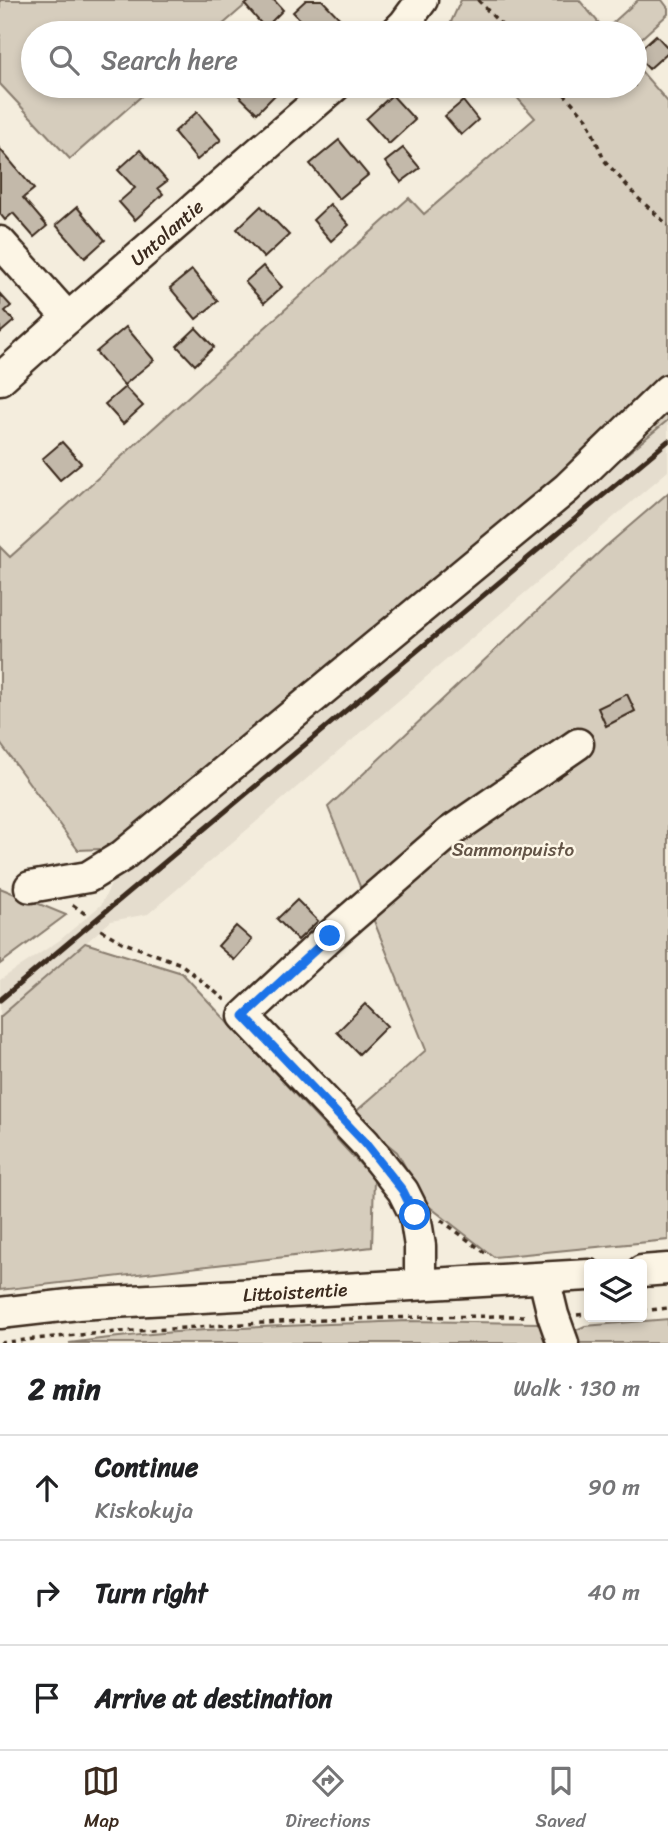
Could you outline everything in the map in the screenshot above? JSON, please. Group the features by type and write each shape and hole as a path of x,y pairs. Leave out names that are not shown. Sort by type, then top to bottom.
{"street":[{"path":"406,21 422,0"},
{"name":"Untolantie","path":"0,379 321,98"},
{"path":"0,242 68,318"},
{"path":"30,887 88,877 122,856 567,488 668,390"},
{"path":"420,1284 420,1246 415,1215 403,1191 365,1143 244,1016 330,936 450,832 578,744"},
{"path":"647,1271 668,1269"},
{"name":"Littoistentie","path":"0,1313 78,1304 584,1275"},
{"path":"544,1278 558,1329"}],"path":[{"path":"478,0 498,21"},
{"path":"568,98 587,119 604,160 638,198 668,225"},
{"path":"101,930 122,942 181,964 244,1016"},
{"path":"435,1215 488,1255"},
{"path":"647,1310 668,1308"},
{"path":"0,1343 256,1323 417,1316 558,1329 584,1316"}],"shaded area":[{"path":"668,420 668,471 148,914 111,921 0,1017 0,980 60,940 101,905 116,874 460,596"}],"green space":[{"path":"0,0 251,0 227,21 21,21 21,98 139,98 70,159 0,84"},
{"path":"461,0 579,0 597,21 451,21"},
{"path":"638,0 662,0 668,8 668,14 647,33 647,21 615,21"},
{"path":"647,78 668,102 668,420 116,874 101,849 78,850 0,743 0,547 10,557 409,198 424,214 535,118 518,98 647,98"},
{"name":"Sammonpuisto","path":"668,493 668,1240 494,1257 426,1204 397,1152 352,1115 426,1050 328,807 604,548"},
{"path":"0,888 66,915 0,964"},
{"path":"85,943 182,973 374,1179 372,1247 0,1290 0,1017"},
{"path":"668,1319 668,1343 576,1343 576,1330 585,1326"},
{"path":"407,1321 539,1323 550,1343 69,1343 195,1331"}],"building":[{"path":"251,0 274,0 283,10 272,21 259,21 245,5"},
{"path":"306,0 322,0 342,21 302,21 293,12"},
{"path":"656,35 668,48 668,52 649,69 647,67 647,43"},
{"path":"241,98 272,98 257,113"},
{"path":"389,98 395,98 415,120 389,144 366,119"},
{"path":"463,101 478,120 461,135 445,116"},
{"path":"197,112 221,140 197,160 174,132"},
{"path":"339,140 368,175 339,199 310,164"},
{"path":"403,148 420,168 401,182 385,162"},
{"path":"0,149 34,189 23,198 47,226 34,237 13,213 5,220 0,214"},
{"path":"140,150 167,181 158,188 163,194 135,220 119,202 135,188 118,170"},
{"path":"330,204 349,225 331,241 313,220"},
{"path":"261,206 289,235 264,258 237,229"},
{"path":"77,207 105,240 85,258 56,225"},
{"path":"263,266 282,287 264,303 245,282"},
{"path":"192,270 218,301 196,319 170,288"},
{"path":"0,294 11,306 5,311 14,321 0,333"},
{"path":"126,327 154,360 124,385 96,352"},
{"path":"196,328 214,347 195,365 177,346"},
{"path":"125,387 143,406 123,424 105,404"},
{"path":"62,442 81,463 60,480 42,459"},
{"path":"627,694 635,711 606,726 598,708"},
{"path":"297,900 318,921 298,940 277,919"},
{"path":"236,926 252,940 234,960 218,946"},
{"path":"365,1004 387,1026 359,1054 337,1032"}],"railway":[{"path":"0,1000 668,441"}],"route":[{"path":"330,936 244,1016 365,1143 403,1191 415,1215"}]}
